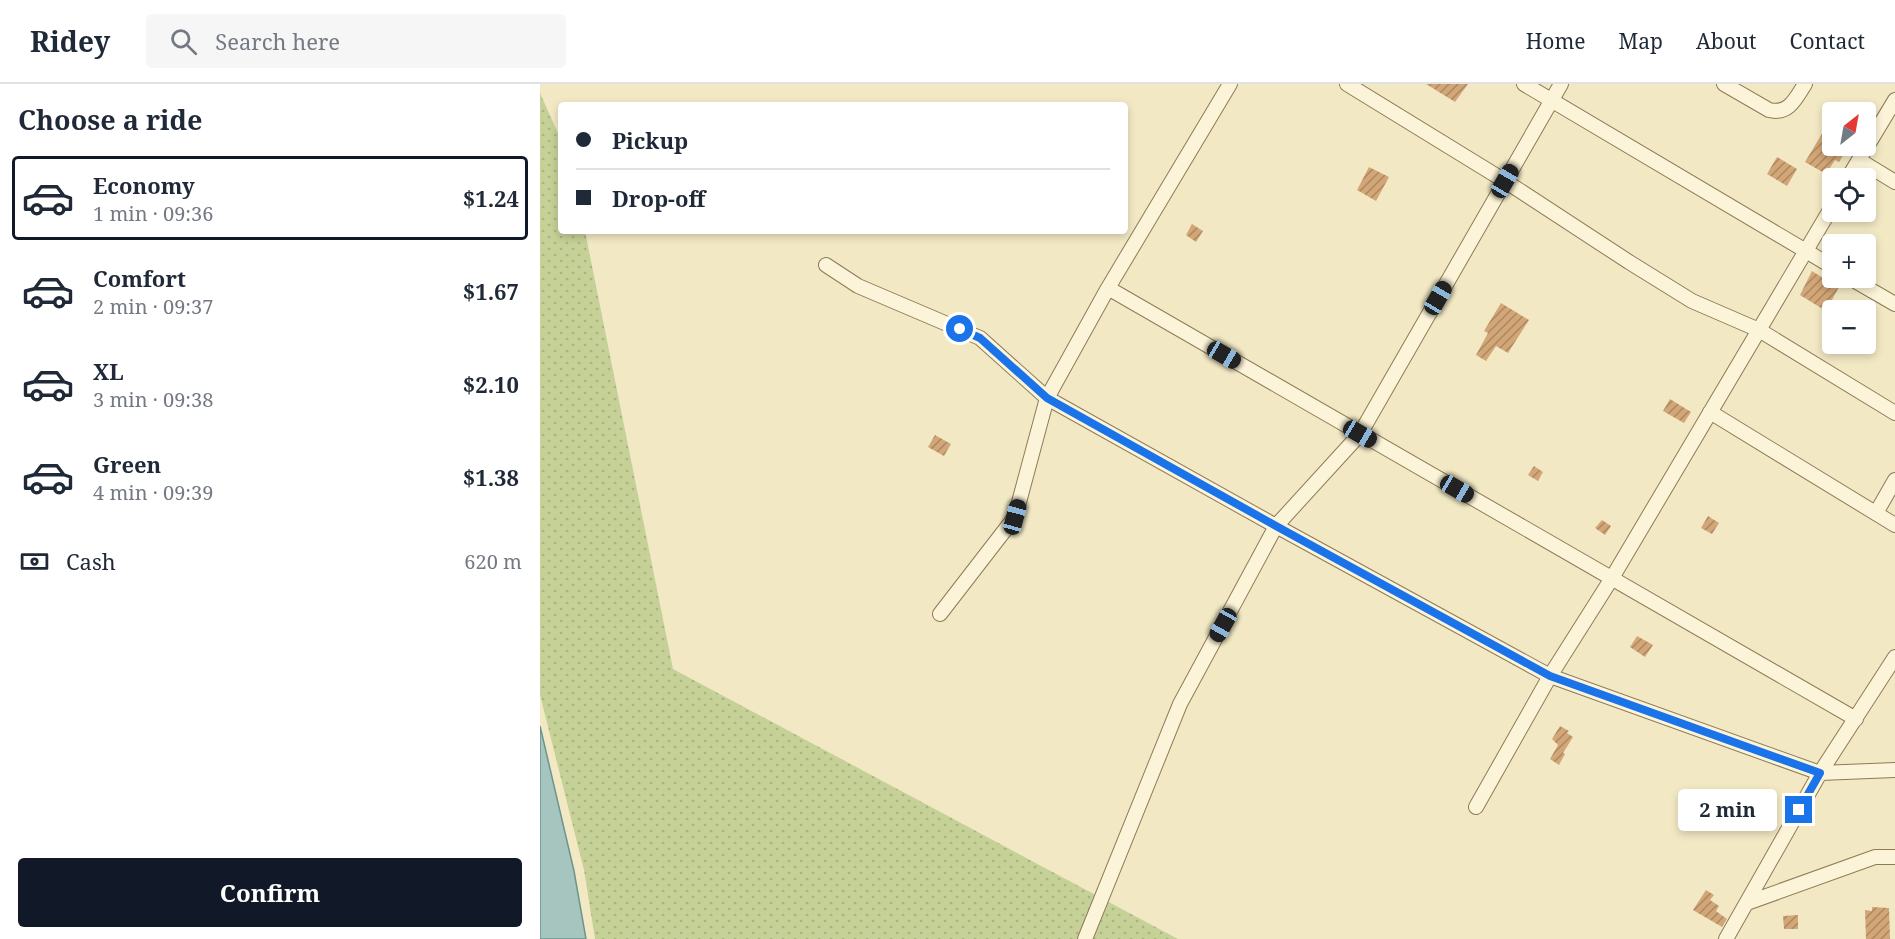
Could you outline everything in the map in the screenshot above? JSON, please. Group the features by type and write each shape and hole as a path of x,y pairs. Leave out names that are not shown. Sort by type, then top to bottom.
{"street":[{"path":"940,614 1015,517 1047,398 1108,288 1230,84"},
{"path":"1347,84 1505,181 1692,301 1759,330 1895,413"},
{"path":"1524,84 1822,260"},
{"path":"1085,939 1179,704 1276,526 1360,434 1561,84"},
{"path":"1724,84 1769,110 1777,111 1790,107 1805,84"},
{"path":"1854,168 1895,100"},
{"path":"1859,160 1895,182"},
{"path":"1476,807 1550,676 1612,578 1823,222"},
{"path":"826,265 858,286 980,338 1047,398 1550,676 1820,773 1895,770"},
{"path":"1108,288 1856,719"},
{"path":"1867,288 1895,304"},
{"path":"1710,412 1895,525"},
{"path":"1876,513 1895,480"},
{"path":"1726,939 1820,773 1895,657"},
{"path":"1747,903 1875,857 1895,857"}],"green space":[{"path":"540,93 558,133 558,234 586,234 673,669 1178,939 595,939 584,870 540,695"}],"water":[{"path":"540,726 574,871 586,939 540,939"}],"building":[{"path":"1426,84 1468,84 1455,102"},
{"path":"1822,134 1822,156 1843,156 1839,162 1835,160 1830,168 1822,168 1822,172 1805,162"},
{"path":"1777,157 1797,169 1787,186 1767,174"},
{"path":"1369,167 1389,177 1376,201 1357,190"},
{"path":"1192,224 1203,231 1196,242 1186,235"},
{"path":"1812,271 1822,277 1822,288 1838,288 1832,300 1822,300 1822,309 1800,295"},
{"path":"1501,303 1529,320 1508,353 1496,346 1486,361 1476,355 1488,333 1484,331"},
{"path":"1670,399 1691,412 1684,423 1663,411"},
{"path":"935,435 951,444 944,456 928,447"},
{"path":"1534,466 1543,472 1538,481 1528,475"},
{"path":"1708,516 1719,523 1712,534 1701,528"},
{"path":"1602,520 1611,526 1605,535 1595,528"},
{"path":"1637,636 1653,645 1645,657 1630,647"},
{"path":"1560,726 1569,731 1567,733 1573,737 1559,765 1550,759 1558,745 1552,739"},
{"path":"1706,890 1714,895 1710,900 1719,906 1716,911 1727,919 1722,927 1693,910"},
{"path":"1872,907 1889,908 1890,939 1866,939 1865,910 1872,911"},
{"path":"1798,915 1798,929 1784,929 1783,916"}],"route":[{"path":"960,329 980,338 1047,398 1550,676 1820,773 1799,810"}]}
